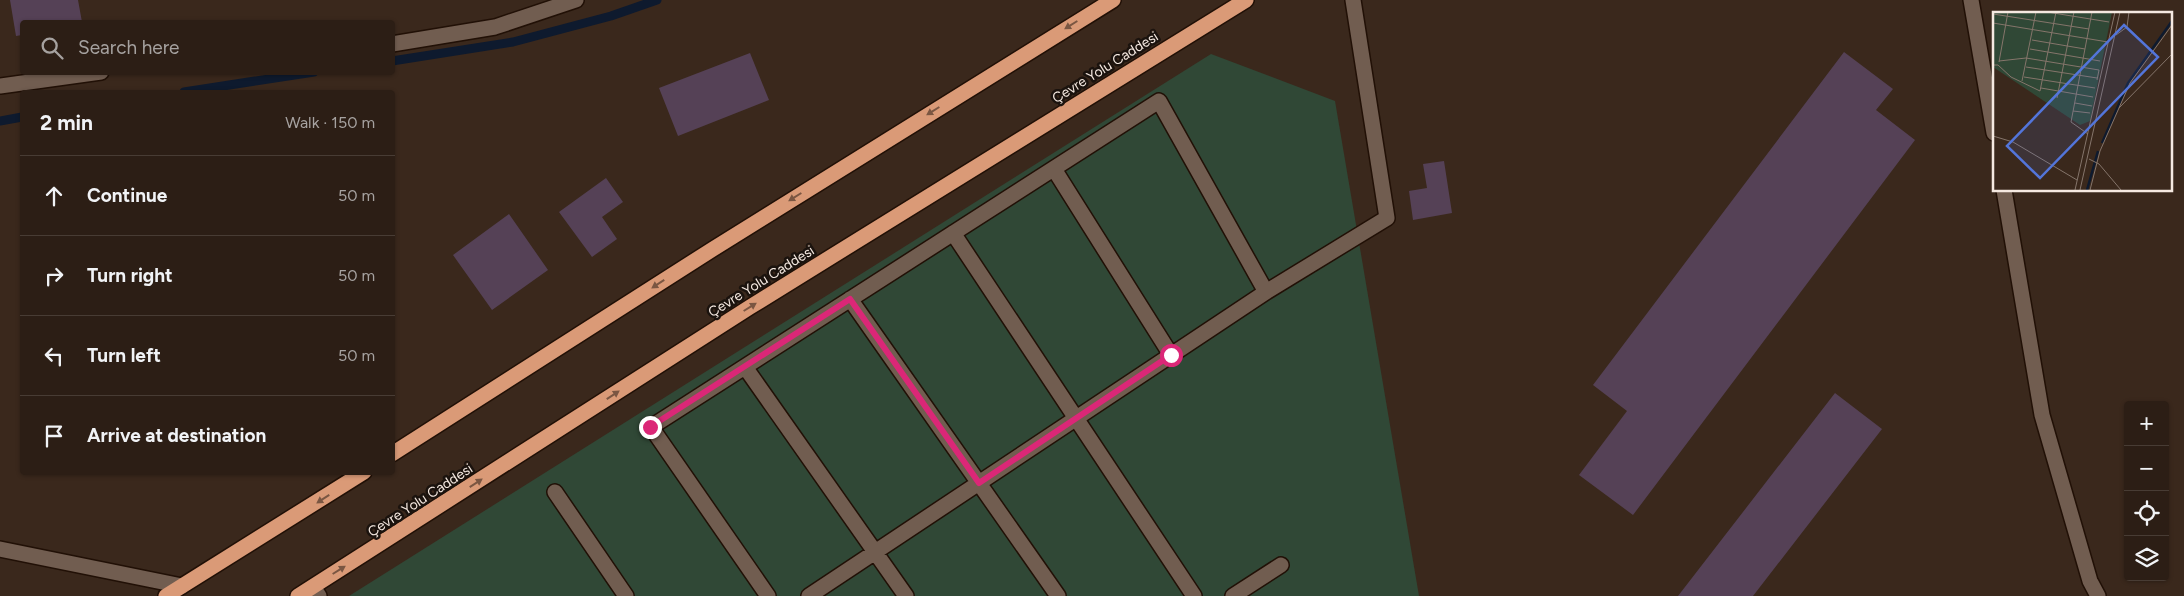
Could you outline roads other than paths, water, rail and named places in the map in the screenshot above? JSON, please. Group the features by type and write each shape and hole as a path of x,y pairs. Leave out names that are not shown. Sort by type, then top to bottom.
{"highway":[{"path":"395,452 712,249 1113,0"},
{"name":"Çevre Yolu Caddesi","path":"298,596 316,591 750,307 1246,0"},
{"path":"166,596 359,475"}],"street":[{"path":"395,44 496,27 576,0"},
{"path":"809,596 1266,292 1387,218 1353,0"},
{"path":"1971,0 1993,127"},
{"path":"0,86 79,75"},
{"path":"768,596 650,427 1159,101 1266,292"},
{"path":"1054,169 1171,355"},
{"path":"2004,191 2042,415 2090,580 2098,596"},
{"path":"953,233 1194,596"},
{"path":"850,299 1058,596"},
{"path":"745,367 906,596"},
{"path":"555,492 626,596"},
{"path":"0,549 182,586"},
{"path":"1233,596 1281,565"}],"waterway":[{"path":"395,61 513,42 611,16 657,0"},
{"path":"197,90 294,75"},
{"path":"0,121 20,117"}]}
